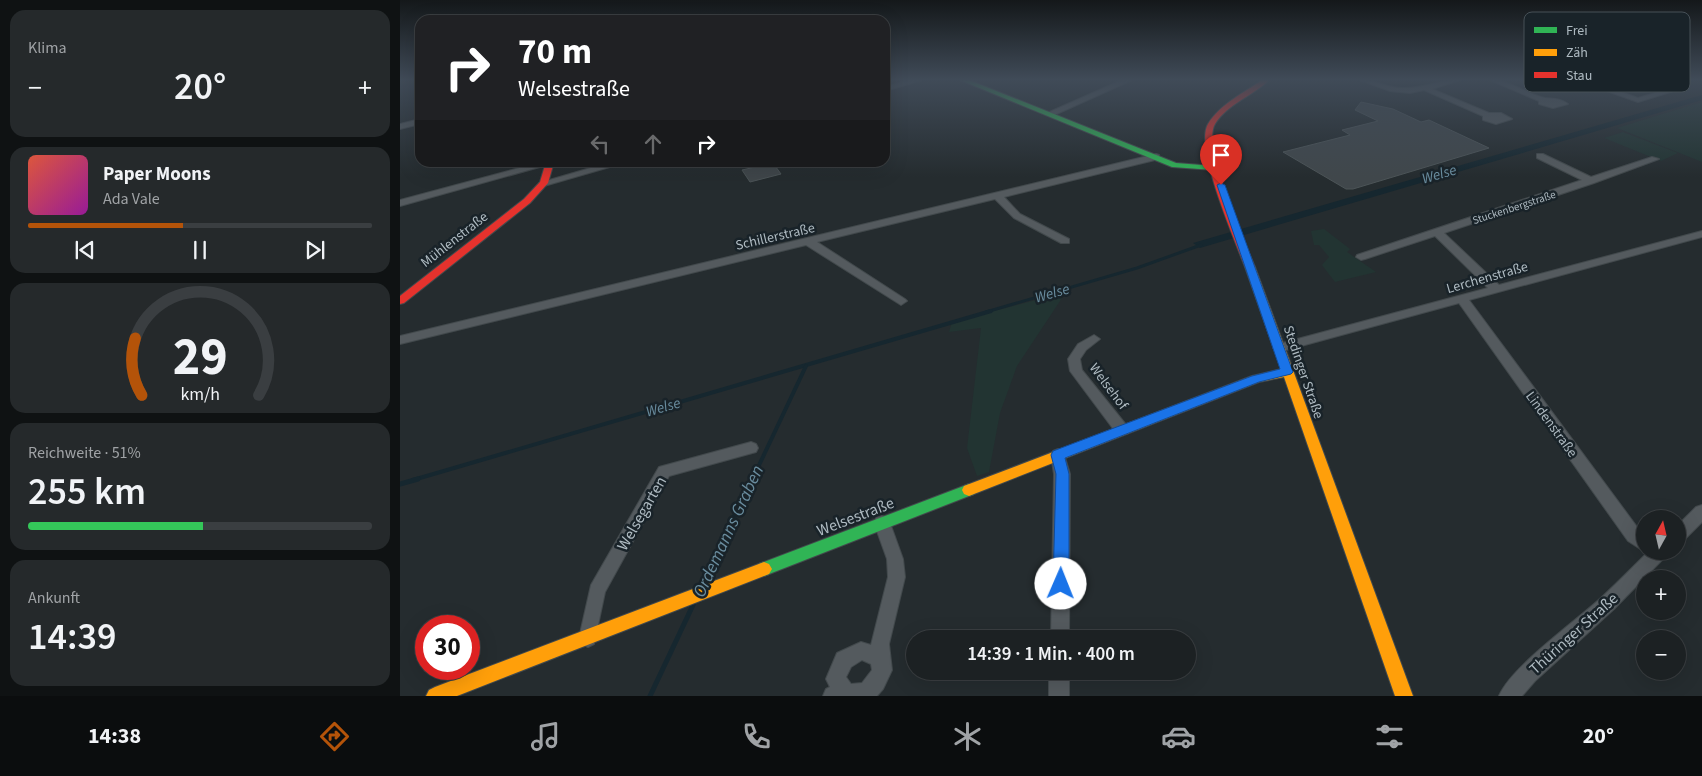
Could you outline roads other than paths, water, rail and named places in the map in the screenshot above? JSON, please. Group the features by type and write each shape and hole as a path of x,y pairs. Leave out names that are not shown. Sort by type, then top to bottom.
{"main road":[{"path":"1045,112 1183,167 1214,168"},
{"name":"Stedinger Straße","path":"1225,112 1210,124 1207,139 1214,168 1404,696"},
{"path":"544,183 549,167"},
{"name":"Mühlenstraße","path":"400,301 526,201 544,183"},
{"name":"Welsestraße","path":"435,696 1256,379 1287,372"}],"street":[{"path":"1482,112 1488,115"},
{"path":"400,127 415,122"},
{"path":"1540,156 1591,181"},
{"name":"Schillerstraße","path":"400,340 1156,157"},
{"name":"Stuckenbergstraße","path":"1361,257 1655,159"},
{"path":"400,203 535,167"},
{"path":"544,183 604,167"},
{"path":"999,196 1018,216 1065,241"},
{"path":"1438,232 1496,289"},
{"name":"Lerchenstraße","path":"1279,348 1463,300 1496,289 1702,234"},
{"path":"809,242 901,301"},
{"name":"Lindenstraße","path":"1463,300 1636,538"},
{"name":"Welsehof","path":"1094,339 1082,347 1074,358 1076,371 1122,430"},
{"name":"Welsegarten","path":"588,638 597,592 664,471 751,448"},
{"path":"1058,455 1062,474 1060,630"},
{"path":"1686,527 1702,512"},
{"path":"878,657 861,651 844,660 836,679 839,695 861,695 876,685 882,670 878,657 894,594 896,564 882,523"},
{"name":"Thüringer Straße","path":"1509,696 1528,674 1608,603 1646,560"},
{"path":"1059,680 1059,696"}],"water":[{"path":"1642,112 1660,112 1200,248 1193,243"}],"waterway":[{"name":"Welse","path":"986,312 1137,268 1201,245"},
{"name":"Welse","path":"413,480 991,311"},
{"name":"Ordemanns Graben","path":"752,480 806,366"},
{"name":"Welse","path":"400,484 418,479"},
{"name":"Ordemanns Graben","path":"703,583 752,479"},
{"name":"Ordemanns Graben","path":"650,696 693,605"}]}
